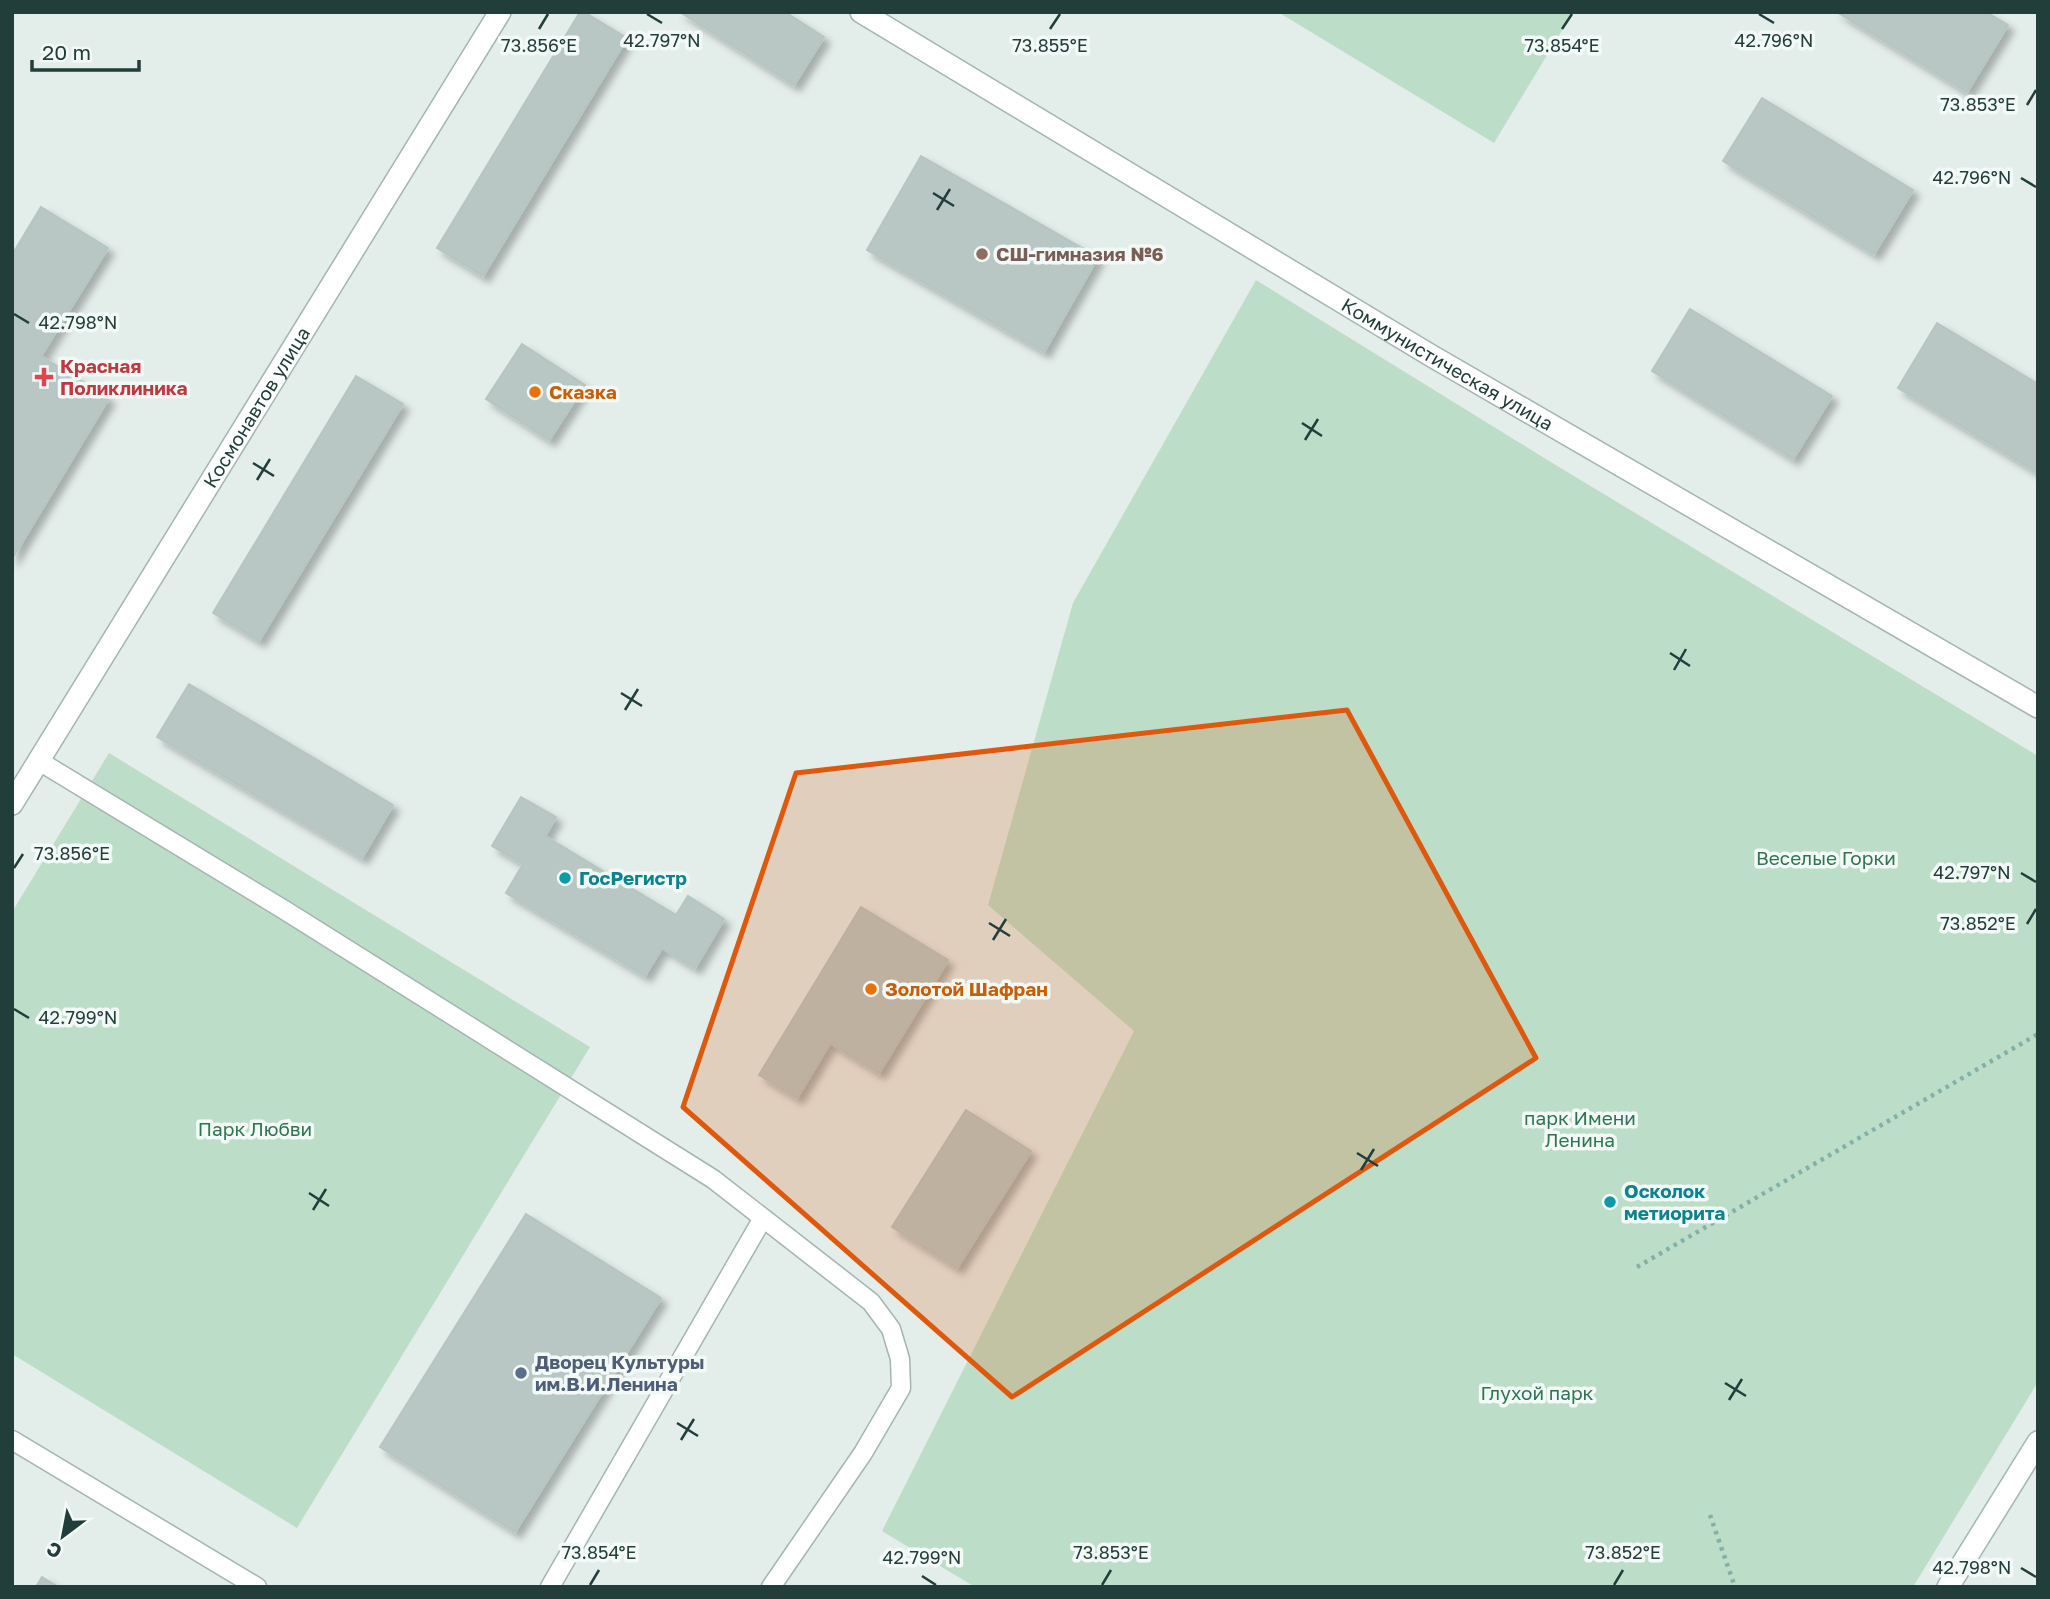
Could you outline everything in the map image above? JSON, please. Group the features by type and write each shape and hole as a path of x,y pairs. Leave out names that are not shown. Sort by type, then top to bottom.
{"street":[{"name":"Космонавтов улица","path":"12,804 500,12"},
{"name":"Коммунистическая улица","path":"861,12 1430,355 2038,707"},
{"path":"1948,1587 2038,1442"}],"lane":[{"path":"38,761 286,911 713,1179 871,1302 891,1329 900,1359 901,1388 863,1453 771,1587"},
{"path":"550,1587 763,1218"},
{"path":"12,1440 257,1587"}],"path":[{"path":"1637,1267 2038,1034"},
{"path":"1710,1515 1735,1587"}],"highlighted area":[{"path":"1347,710 1536,1058 1012,1397 683,1107 796,773"}],"green space":[{"path":"1278,12 1573,12 1494,143"},
{"name":"парк Имени Ленина","path":"1256,280 1559,467 2038,756 2038,1382 1913,1587 975,1587 882,1531 1134,1031 988,905 1073,603"},
{"name":"Парк Любви","path":"109,753 590,1047 297,1528 12,1354 12,912"}],"building":[{"path":"580,12 627,38 483,276 437,248"},
{"path":"680,12 785,12 824,37 794,85"},
{"path":"1837,12 1986,12 2008,25 1967,92"},
{"path":"1762,98 1913,190 1874,254 1723,161"},
{"name":"СШ-гимназия №6","path":"921,156 1098,257 1044,352 867,250"},
{"name":"Красная Поликлиника","path":"41,207 108,248 41,356 109,398 12,559 12,255"},
{"path":"1690,309 1832,396 1793,459 1652,371"},
{"path":"1937,323 2038,384 2038,473 1898,388"},
{"name":"Сказка","path":"522,344 585,385 549,440 486,399"},
{"path":"356,376 403,404 259,641 213,613"},
{"path":"189,684 393,805 362,858 157,737"},
{"name":"ГосРегистр","path":"521,797 556,817 545,836 676,915 688,896 724,919 695,968 662,948 645,976 506,893 523,864 492,846"},
{"path":"861,907 948,960 879,1073 830,1043 797,1098 759,1075"},
{"path":"966,1110 1031,1151 957,1268 892,1227"},
{"name":"Дворец Культуры им.В.И.Ленина","path":"526,1214 661,1298 515,1532 380,1447"},
{"path":"42,1577 58,1587 36,1587"}],"place":[{"name":"СШ-гимназия №6","path":"982,254"},
{"name":"Красная Поликлиника","path":"44,377"},
{"name":"Сказка","path":"535,392"},
{"name":"ГосРегистр","path":"565,878"},
{"name":"Золотой Шафран","path":"871,989"},
{"name":"Осколок метиорита","path":"1610,1202"},
{"name":"Дворец Культуры им.В.И.Ленина","path":"521,1373"}],"park label":[{"name":"Веселые Горки","path":"1826,858"},
{"name":"Глухой парк","path":"1537,1393"}]}
